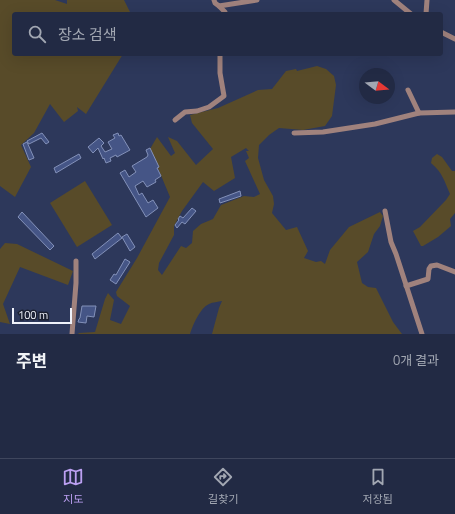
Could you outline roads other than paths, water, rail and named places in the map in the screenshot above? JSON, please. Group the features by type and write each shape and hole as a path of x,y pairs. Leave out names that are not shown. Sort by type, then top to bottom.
{"street":[{"path":"214,0 215,3 225,12"},
{"path":"219,6 257,0"},
{"path":"394,0 409,12"},
{"path":"426,12 427,0"},
{"path":"443,33 455,39"},
{"path":"175,120 185,112 197,111 209,107 224,96 220,73 220,56"},
{"path":"408,90 419,113"},
{"path":"294,133 323,132 375,124 419,113 455,112"},
{"path":"385,211 391,242 422,334"},
{"path":"72,334 76,261"},
{"path":"406,286 428,280 429,269 431,266 437,265 455,272"}]}
